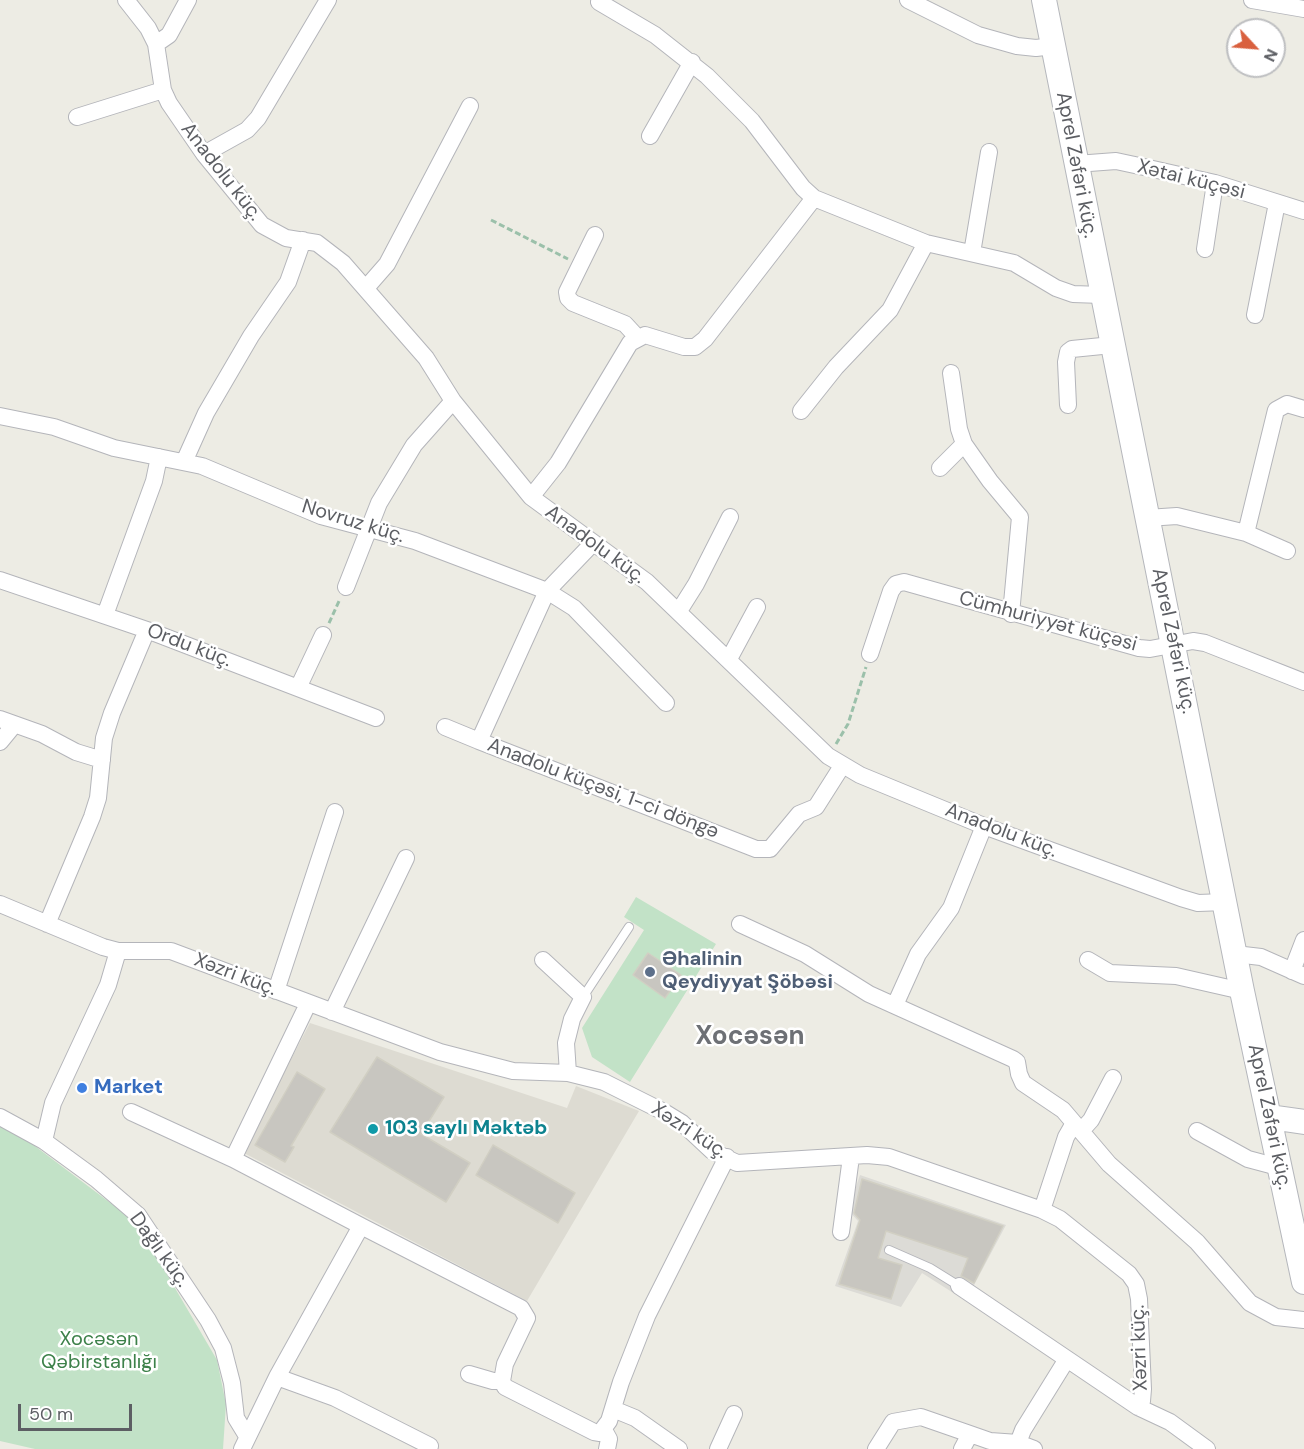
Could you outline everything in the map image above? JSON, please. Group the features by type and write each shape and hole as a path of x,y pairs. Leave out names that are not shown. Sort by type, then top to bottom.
{"street":[{"name":"Anadolu küç.","path":"126,0 148,28 156,44 163,90 169,103 204,154 262,225 274,234 317,243 333,254 366,288 426,358 453,401 531,497 629,567 679,611 828,756 842,766 984,826 1181,898 1198,903 1225,902"},
{"path":"156,44 169,34 188,0"},
{"path":"204,154 247,130 258,118 328,0"},
{"path":"908,0 978,35 1017,46 1036,48 1053,46"},
{"name":"Aprel Zəfəri küç.","path":"1044,0 1242,991 1304,1282"},
{"path":"1252,0 1304,9"},
{"path":"599,2 655,35 692,62 752,121 803,188 814,198 927,243 1014,262 1056,288 1072,294 1102,295"},
{"path":"650,136 692,62"},
{"path":"77,117 163,90"},
{"path":"366,288 387,264 470,106"},
{"path":"972,253 989,152"},
{"name":"Xətai küçəsi","path":"1076,164 1116,161 1215,183 1304,211"},
{"path":"1205,249 1215,183"},
{"path":"531,497 558,463 622,353 638,337 651,335 684,347 695,347 705,339 814,198"},
{"path":"1255,315 1277,203"},
{"path":"595,235 567,292 568,298 573,303 625,324 638,337"},
{"path":"184,462 206,413 251,336 288,282 303,240"},
{"path":"801,411 836,366 890,310 927,243"},
{"path":"1068,405 1066,362 1068,351 1112,345"},
{"path":"951,373 959,429 964,444 990,481 1020,517 1011,614"},
{"path":"346,587 379,503 414,445 453,401"},
{"path":"1246,533 1276,410 1287,404 1304,409"},
{"name":"Novruz küç.","path":"0,416 54,427 114,448 184,462 229,476 321,516 415,541 547,591 580,614 666,703"},
{"path":"940,468 964,444"},
{"path":"105,615 154,481 159,456"},
{"path":"1147,518 1176,516 1246,533 1287,550"},
{"path":"679,611 696,584 729,517"},
{"name":"Anadolu küçəsi, 1-ci döngə","path":"593,543 547,591 479,741 756,849 770,849 799,814 816,807 842,766"},
{"name":"Ordu küç.","path":"0,580 147,630 376,718"},
{"name":"Cümhuriyyət küçəsi","path":"870,654 891,591 897,584 904,582 1138,648 1150,649 1174,644 1205,643 1304,682"},
{"path":"729,659 757,607"},
{"path":"47,924 92,817 98,798 104,738 112,713 147,630"},
{"path":"298,688 323,635"},
{"path":"0,742 7,722 42,734 76,752 102,760"},
{"path":"445,727 479,741"},
{"path":"276,991 335,812"},
{"path":"895,1005 918,954 951,908 984,826"},
{"path":"332,1012 406,858"},
{"name":"Xəzri küç.","path":"0,904 118,951 171,951 440,1052 482,1065 522,1072 568,1073 604,1082 664,1112 712,1150 737,1163 867,1155 905,1161 1042,1210 1074,1230 1129,1274 1136,1284 1139,1299 1143,1389 1142,1401 1138,1407 1170,1422 1207,1449"},
{"path":"740,924 805,954 855,986 1014,1059 1023,1083 1063,1110 1109,1164 1197,1242 1250,1303 1276,1317 1304,1320"},
{"path":"1235,954 1261,957 1298,973 1304,940"},
{"path":"44,1141 53,1103 108,985 118,951"},
{"path":"543,960 583,997 572,1020 566,1043 568,1073"},
{"path":"1088,960 1110,973 1176,976 1242,991"},
{"path":"233,1159 305,1010"},
{"path":"1042,1210 1066,1137 1091,1120 1113,1078"},
{"path":"131,1112 233,1159 444,1267 525,1312 526,1325 505,1364 502,1381"},
{"name":"Dağlı küç.","path":"0,1117 44,1141 96,1179 138,1215 208,1320 223,1348 232,1383 236,1418 244,1443"},
{"path":"1270,1117 1304,1122"},
{"path":"1197,1131 1248,1159 1278,1167"},
{"path":"604,1430 647,1316 727,1157"},
{"path":"841,1233 851,1157"},
{"path":"244,1443 277,1377 361,1226"},
{"path":"959,1286 1138,1407"},
{"path":"1018,1443 1023,1430 1067,1359"},
{"path":"469,1374 493,1382 502,1381"},
{"path":"277,1377 335,1398 430,1446"},
{"path":"502,1381 511,1391 594,1432 604,1430"},
{"path":"613,1409 642,1422 679,1449"},
{"path":"718,1449 734,1414"},
{"path":"876,1449 893,1422 912,1418 929,1419 990,1441 1018,1443 1034,1449"},
{"path":"604,1430 609,1439 606,1449"},
{"path":"962,1449 970,1434"}],"lane":[{"path":"583,997 629,927"},
{"path":"889,1250 930,1268 959,1286"}],"path":[{"path":"490,220 580,266"},
{"path":"323,635 346,587"},
{"path":"828,756 848,724 870,654"}],"shaded area":[{"path":"310,1023 567,1108 576,1086 639,1111 527,1301 242,1152"},
{"path":"860,1175 1006,1225 973,1287 962,1280 955,1294 922,1273 901,1307 835,1286 858,1221 848,1210"}],"green space":[{"path":"636,897 716,944 630,1082 592,1057 582,1028 644,930 624,917"},
{"name":"Xocəsən Qəbirstanlığı","path":"0,1126 23,1137 137,1223 217,1360 226,1404 223,1449 35,1449 0,1441"}],"building":[{"path":"648,953 681,975 665,998 633,975"},
{"name":"103 saylı Məktəb","path":"377,1057 444,1097 421,1134 470,1163 446,1202 330,1132"},
{"path":"297,1072 325,1089 291,1146 294,1147 285,1162 255,1145"},
{"path":"493,1145 575,1193 558,1223 476,1175"},
{"path":"862,1179 1003,1226 974,1283 961,1276 968,1258 886,1231 878,1258 902,1265 891,1299 839,1284 860,1220 854,1213"}],"place":[{"name":"Əhalinin Qeydiyyat Şöbəsi","path":"650,972"},
{"name":"Market","path":"82,1088"},
{"name":"103 saylı Məktəb","path":"373,1129"}],"district":[{"name":"Xocəsən","path":"750,1037"}]}
